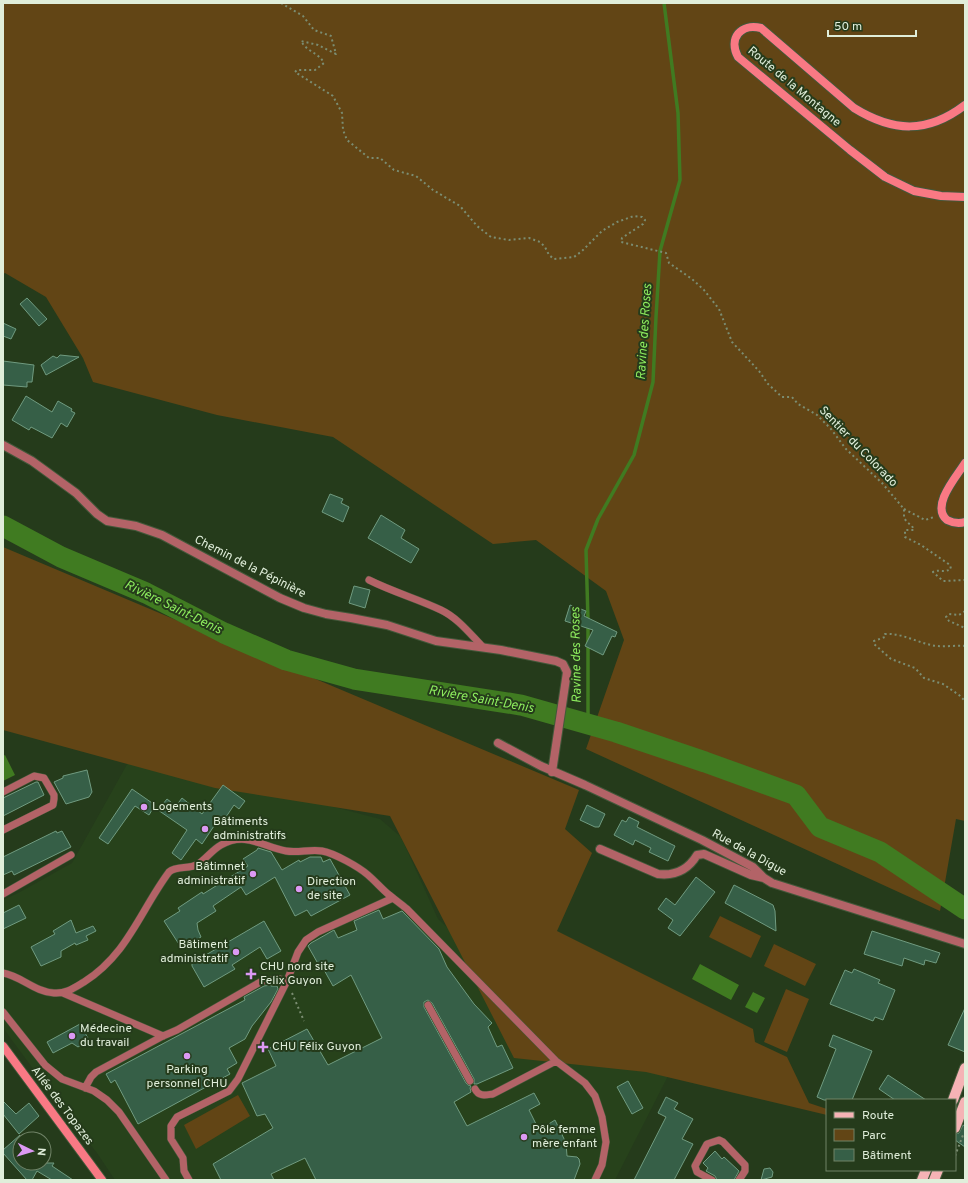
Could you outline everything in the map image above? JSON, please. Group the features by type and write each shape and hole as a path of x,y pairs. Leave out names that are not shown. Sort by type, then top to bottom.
{"main road":[{"name":"Route de la Montagne","path":"965,105 954,114 939,121 922,126 882,123 868,117 854,108 761,28 754,26 746,27 740,31 734,43 734,50 738,57 850,150 885,177 914,190 941,196 965,197"},
{"path":"965,463 944,495 941,506 943,514 948,520 954,523 965,522"},
{"name":"Allée des Topazes","path":"3,1046 102,1180"},
{"path":"953,1099 965,1068"},
{"path":"956,1125 965,1102"}],"street":[{"name":"Chemin de la Pépinière","path":"3,445 32,461 76,493 97,514 107,521 136,526 162,535 280,598 304,608 326,614 388,625 436,641 483,647 556,661 563,664 567,672 552,768"},
{"name":"Rue de la Digue","path":"498,742 702,840 754,867 764,878 772,883 965,944"},
{"path":"600,849 658,874 665,875 686,869 693,863 697,856 704,854 751,875 764,878"}],"lane":[{"path":"369,580 385,588 442,610 451,616 483,647"},
{"path":"3,792 34,776 38,776 44,778 54,796 53,805 3,830"},
{"path":"3,973 13,975 38,989 52,993 63,993 74,989 92,977 110,962 132,933 169,872 174,868 190,867 197,864 222,844 238,839 259,842 278,850 290,852 322,851 336,855 368,874 445,947 556,1061 585,1083 594,1096 602,1117 606,1142 602,1165 595,1180"},
{"path":"3,894 71,855"},
{"path":"189,1180 184,1171 183,1158 171,1139 171,1126 177,1117 229,1091 238,1079 286,981 298,952 306,940 318,932 394,898"},
{"path":"85,1088 91,1077 96,1072 177,1030 262,981 279,979 286,981"},
{"path":"63,993 163,1036"},
{"path":"428,1005 470,1081"},
{"path":"3,1012 46,1065 62,1079 94,1091 107,1100 119,1112 166,1180"},
{"path":"474,1089 477,1093 482,1095 493,1094 556,1061"},
{"path":"712,1180 697,1172 695,1166 707,1144 719,1140 723,1142 745,1165 745,1171 739,1180"}],"path":[{"name":"Sentier du Colorado","path":"281,3 303,16 314,30 331,36 336,54 318,45 302,41 305,48 322,59 324,63 315,70 297,70 295,72 333,96 342,113 343,130 347,140 369,158 380,158 394,170 416,176 433,190 460,206 477,226 491,237 509,240 529,238 540,242 545,247 549,255 554,259 574,257 602,231 616,222 634,216 642,217 645,220 644,224 622,238 621,242 666,253 669,264 692,279 704,290 719,309 732,342 768,384 782,397 792,398 798,404 817,415 831,429 846,449 882,483 904,509 904,518 914,528 914,530 905,530 905,537 921,545 950,565 951,568 946,571 933,572 943,581 965,580"},
{"path":"904,509 926,520 943,514"},
{"path":"965,611 958,615 949,614 946,617 949,621 965,628"},
{"path":"965,646 938,646 904,636 890,634 885,634 885,637 874,641 874,644 891,659 915,668 924,678 943,684 965,701"},
{"path":"286,981 304,1020"},
{"path":"956,1154 965,1131"}],"shaded area":[{"path":"5,755 15,775 3,781 3,756"},
{"name":"CHU nord site Felix Guyon","path":"130,759 285,794 380,819 401,837 438,919 565,1034 668,1076 615,1180 115,1180 97,1153 3,1028 3,900 72,863"},
{"path":"700,964 739,985 731,1000 692,979"},
{"path":"753,992 765,998 757,1013 745,1007"}],"green space":[{"path":"3,3 965,3 965,821 956,819 940,911 586,749 624,640 606,591 536,540 493,544 333,437 217,415 93,382 83,358 46,297 5,273 3,274"},
{"path":"3,547 579,790 565,829 592,853 557,931 753,1029 755,1042 787,1057 809,1103 826,1109 826,1115 646,1072 514,1058 390,816 215,788 3,730"},
{"path":"720,916 761,936 751,958 709,937"},
{"path":"774,944 816,964 805,986 764,966"},
{"path":"786,989 809,999 787,1052 764,1042"},
{"path":"238,1095 250,1116 196,1149 184,1125"}],"building":[{"path":"27,298 47,319 39,326 20,304"},
{"path":"3,323 16,329 11,339 3,336"},
{"path":"60,355 79,357 46,375 41,365 53,356 57,358"},
{"path":"3,361 34,365 32,382 27,382 27,387 3,385"},
{"path":"26,396 52,412 58,401 72,409 71,411 75,413 67,427 61,423 52,438 31,427 29,430 12,420"},
{"path":"330,494 343,499 341,503 349,507 343,522 322,512"},
{"path":"381,515 405,530 401,538 419,549 411,563 368,538"},
{"path":"354,586 370,590 365,608 349,603"},
{"path":"570,605 586,611 584,616 617,632 615,637 612,636 603,655 585,646 593,630 565,621"},
{"path":"87,770 92,792 89,797 66,804 54,782 63,778 63,776"},
{"path":"38,782 44,795 3,816 3,798"},
{"path":"223,785 245,801 239,809 234,805 220,826 216,823 202,844 196,839 181,860 172,853 187,830 158,810 167,799 176,806 182,798 202,814"},
{"name":"Logements","path":"132,789 155,805 149,815 135,806 108,844 99,838"},
{"path":"587,805 605,814 599,827 595,827 580,820"},
{"path":"629,817 639,822 637,827 675,846 668,861 649,852 651,848 635,840 633,845 614,835 622,820 626,822"},
{"path":"56,831 57,833 62,831 71,847 14,875 12,871 3,875 3,857"},
{"path":"258,848 271,852 282,870 299,860 300,862 310,857 321,857 323,862 330,859 350,895 311,916 307,910 295,916 275,877 246,895 241,887 213,906 216,911 197,923 201,937 182,949 164,921 180,911 178,908 202,892 203,894 248,866 243,859"},
{"path":"696,877 715,892 680,936 668,928 673,920 658,909 666,898 675,905"},
{"path":"734,885 773,905 775,911 776,931 725,903"},
{"path":"19,905 26,918 3,929 3,913"},
{"path":"379,910 383,919 402,911 439,949 447,967 474,1004 492,1023 488,1027 497,1047 502,1045 513,1068 474,1084 474,1079 432,1003 428,1000 424,1002 424,1007 466,1083 471,1086 471,1092 454,1102 467,1126 534,1093 540,1104 529,1110 539,1130 555,1120 566,1143 567,1156 577,1157 579,1159 580,1164 574,1180 316,1180 305,1158 271,1174 274,1180 221,1180 213,1164 273,1128 265,1114 257,1116 242,1083 276,1066 268,1049 307,1029 328,1065 382,1038 351,975 333,986 308,946 334,930 338,938 357,930 354,921"},
{"path":"71,920 76,933 93,926 96,931 86,936 88,940 76,945 75,943 61,951 61,957 41,966 31,947 55,934 53,931"},
{"name":"Bâtiment administratif","path":"264,921 281,951 267,959 260,947 232,965 235,969 204,987 192,966 192,963"},
{"path":"872,931 940,953 936,963 925,960 924,965 904,958 902,966 864,954"},
{"path":"854,969 880,980 878,983 895,990 883,1020 875,1017 873,1021 830,1004 845,970 852,973"},
{"name":"Parking personnel CHU","path":"264,986 277,986 278,989 271,1002 252,1026 245,1039 229,1048 237,1063 227,1069 230,1074 138,1124 115,1080 111,1083 106,1074 245,1000 244,997"},
{"path":"965,1008 965,1052 948,1045"},
{"name":"Médecine du travail","path":"80,1024 89,1040 78,1047 72,1043 53,1053 47,1042"},
{"path":"833,1035 872,1051 852,1099 824,1100 817,1097 836,1049 829,1046"},
{"path":"888,1075 924,1099 894,1099 879,1089"},
{"path":"628,1081 643,1108 632,1114 617,1087"},
{"path":"666,1097 678,1103 674,1109 693,1119 682,1139 693,1144 674,1180 634,1180 666,1117 658,1113"},
{"path":"3,1101 16,1114 29,1103 39,1116 22,1131 17,1131 3,1114"},
{"path":"963,1125 965,1126 965,1147 956,1141 956,1134 959,1133"},
{"path":"12,1142 12,1163 3,1153 3,1150"},
{"path":"715,1151 722,1159 724,1157 739,1171 734,1180 717,1180 715,1176 706,1171 708,1168 703,1163"},
{"path":"52,1166 73,1180 52,1180 37,1171 52,1171"},
{"path":"770,1168 773,1172 772,1177 761,1180 764,1169"},
{"path":"19,1171 37,1171 32,1180 27,1180"}],"waterway":[{"name":"Ravine des Roses","path":"588,724 586,550 598,519 634,455 653,382 660,251 680,180 678,113 664,3"},
{"name":"Rivière Saint-Denis","path":"3,526 61,557 146,593 224,633 286,660 354,679 521,705 616,732 796,795 820,827 880,852 965,909"}],"place":[{"name":"Logements","path":"144,807"},
{"name":"Bâtiments administratifs","path":"205,829"},
{"name":"Bâtimnet administratif","path":"253,874"},
{"name":"Direction de site","path":"299,889"},
{"name":"Bâtiment administratif","path":"236,952"},
{"name":"CHU nord site Felix Guyon","path":"251,974"},
{"name":"Médecine du travail","path":"72,1036"},
{"name":"CHU Félix Guyon","path":"263,1047"},
{"name":"Parking personnel CHU","path":"187,1056"},
{"name":"Pôle femme mère enfant","path":"524,1137"}]}
